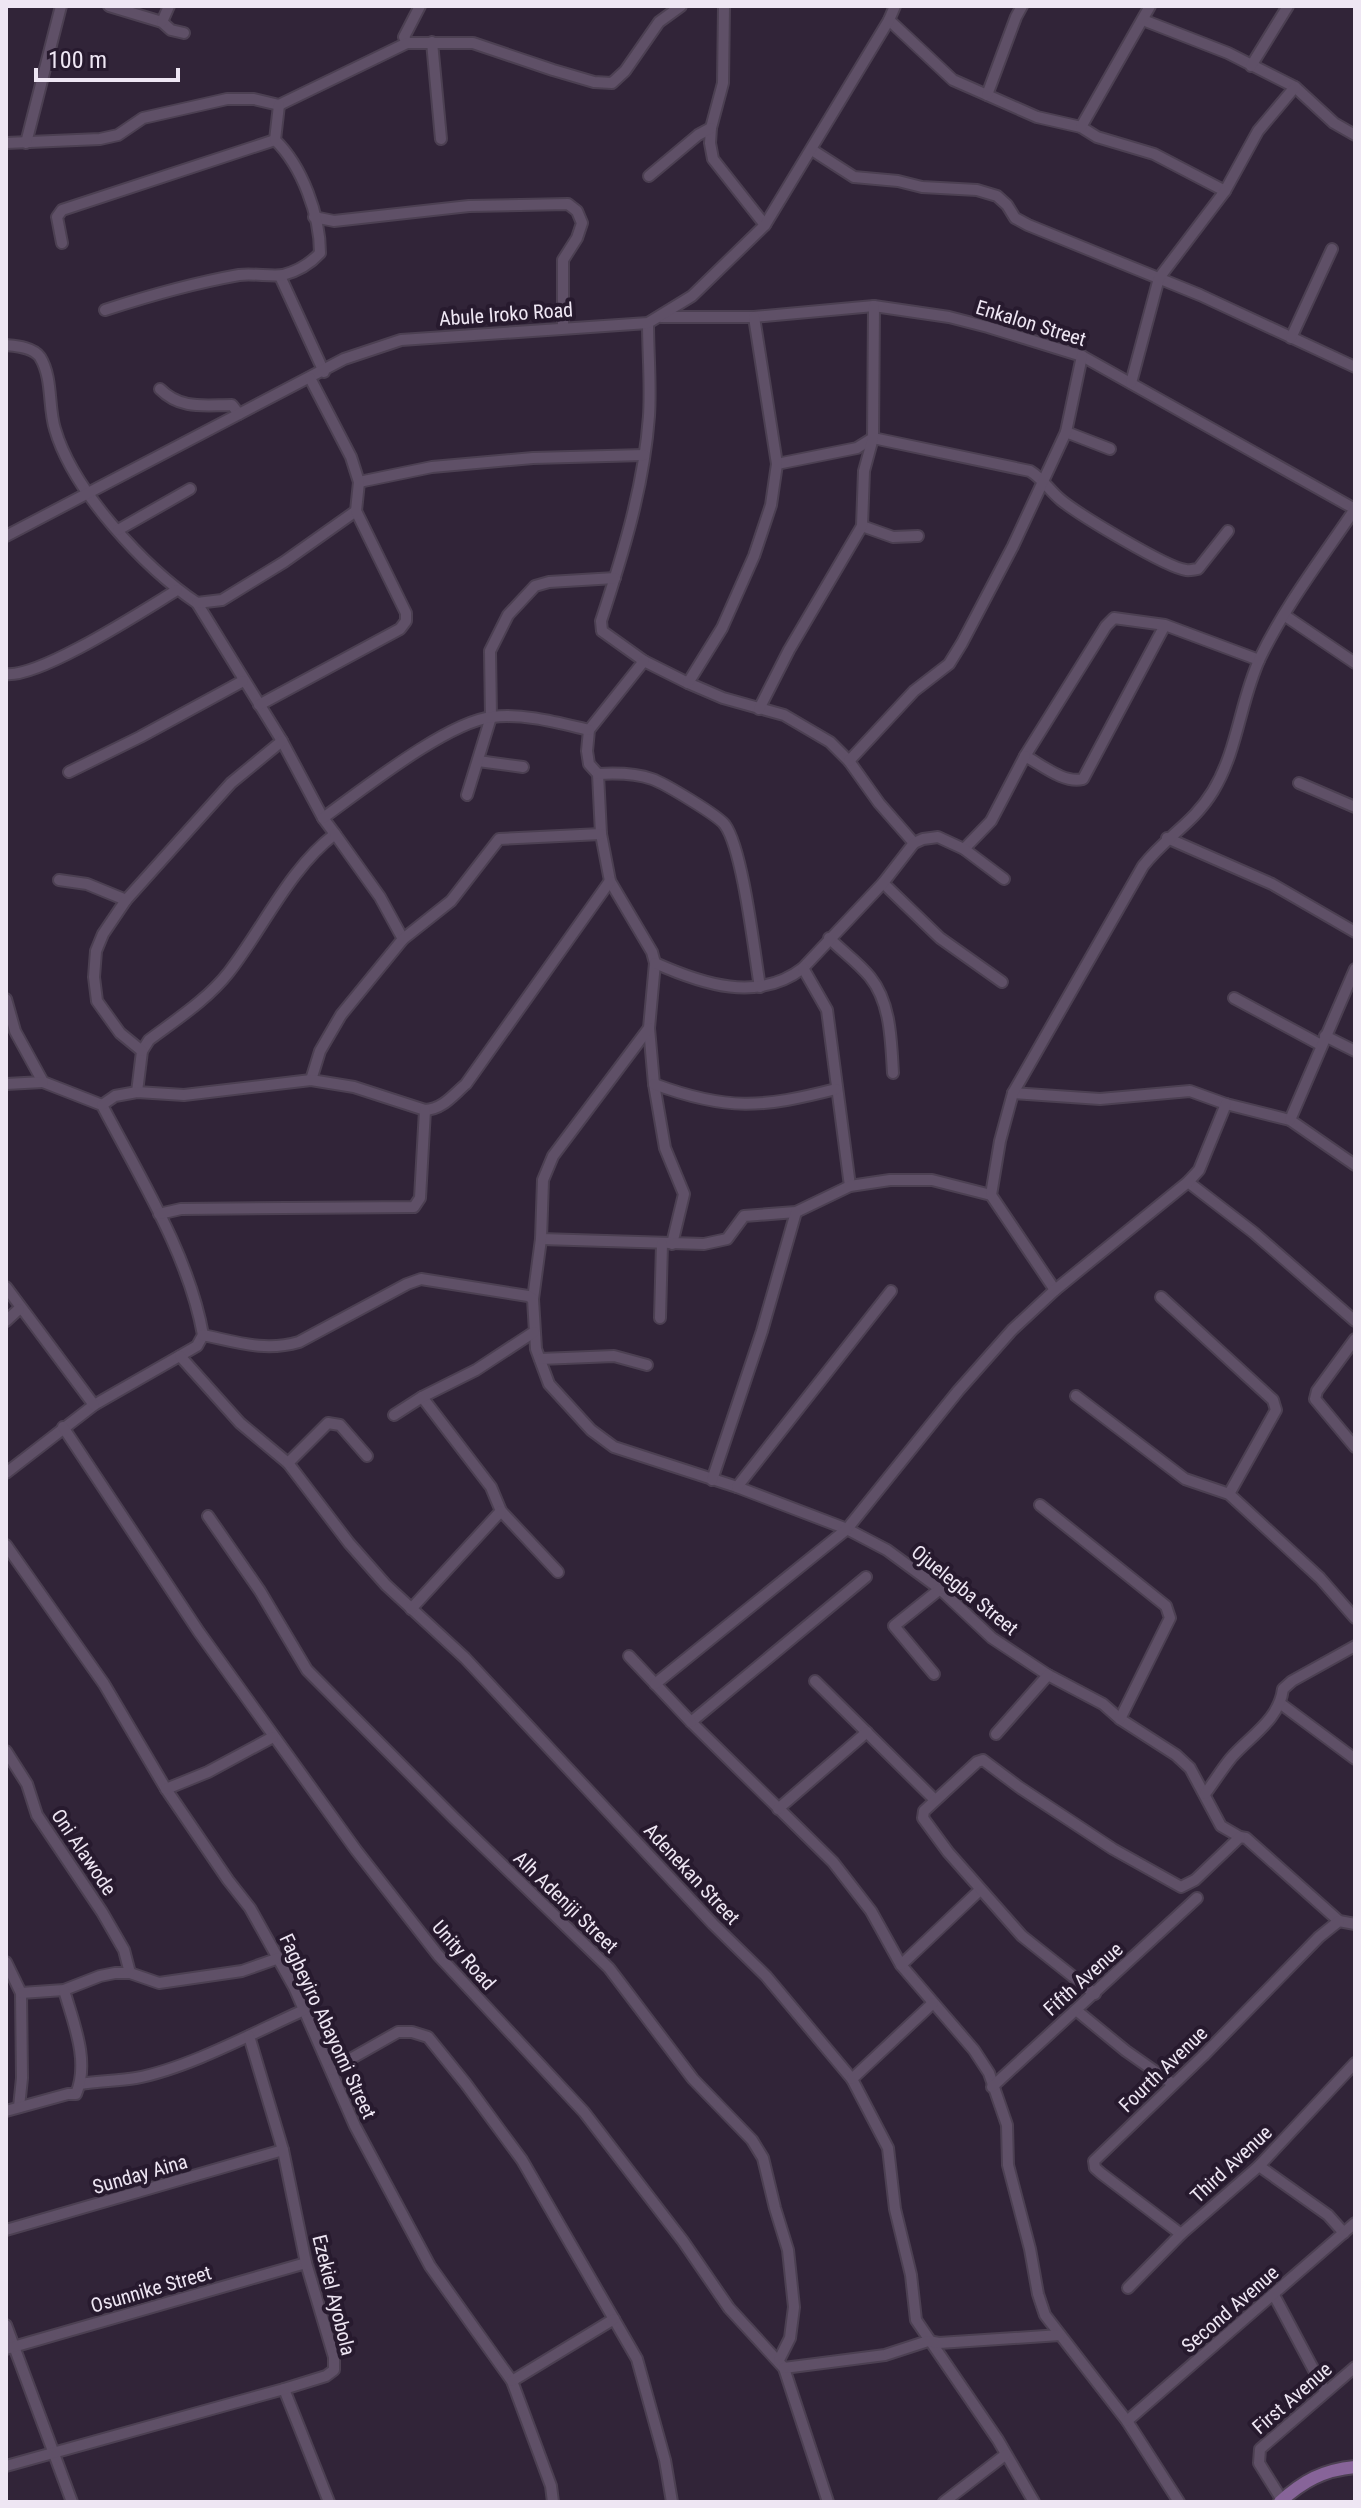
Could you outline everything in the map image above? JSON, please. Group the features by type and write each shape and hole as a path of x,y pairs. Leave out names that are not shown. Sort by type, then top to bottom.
{"main road":[{"path":"1281,2501 1302,2484 1330,2470 1355,2467"}],"street":[{"path":"26,143 61,6"},
{"path":"109,6 162,22 171,30 184,33"},
{"path":"162,22 169,6"},
{"path":"407,43 404,37 420,6"},
{"path":"6,143 100,139 118,135 143,118 227,99 254,99 279,105 407,43 473,43 594,82 612,83 625,71 659,22 681,6"},
{"path":"724,6 723,83 711,128 713,159 765,225"},
{"name":"Abule Iroko Road","path":"6,536 344,359 401,340 648,323 659,317 710,282 765,225 895,6"},
{"path":"987,95 1022,6"},
{"path":"1081,127 1150,6"},
{"path":"1251,66 1288,6"},
{"path":"889,20 953,80 1037,117 1081,127 1097,137 1154,154 1225,191"},
{"path":"1143,20 1228,53 1295,87 1334,123 1355,135"},
{"path":"432,42 441,139"},
{"path":"1131,383 1159,278 1225,191 1258,131 1295,87"},
{"path":"275,140 279,105"},
{"path":"649,176 698,135 711,128"},
{"path":"105,310 140,298 238,276 262,273 280,276 309,265 320,253 320,239 302,180 285,150 275,140"},
{"path":"62,243 57,217 62,210 275,140"},
{"path":"812,150 854,177 898,181 922,187 977,190 997,196 1015,218 1028,225 1159,278 1355,367"},
{"path":"314,217 334,221 469,206 568,204 577,211 582,223 577,238 563,260 563,328"},
{"path":"320,239 334,221"},
{"path":"1291,338 1332,249"},
{"path":"280,276 324,372"},
{"path":"759,709 789,650 862,526 864,471 873,438 874,306"},
{"name":"Enkalon Street","path":"659,317 754,317 874,306 975,323 1082,356 1355,509"},
{"path":"688,683 722,628 754,556 771,505 777,464 754,317"},
{"path":"648,323 649,415 644,455 633,514 601,621 602,631 644,661 688,683 723,698 784,715 816,733 849,761 879,803 914,843"},
{"path":"6,345 33,351 40,357 51,393 55,429 87,493 118,530 177,590 197,603 282,741 323,818 380,897 403,939"},
{"path":"849,761 914,691 949,664 1013,546 1066,432 1082,356"},
{"path":"259,705 400,629 406,621 406,613 356,511 359,482 351,457 310,378"},
{"path":"160,389 171,401 202,407 232,405 239,414"},
{"path":"1066,432 1110,449"},
{"path":"777,464 857,448 873,438 1030,471 1042,478 1065,503 1151,554 1187,571 1198,569 1228,531"},
{"path":"359,482 446,466 533,458 644,455"},
{"path":"118,530 190,489"},
{"path":"991,1195 1000,1141 1013,1093 1143,866 1167,838 1181,831 1198,814 1215,787 1233,745 1259,660 1284,615 1355,509"},
{"path":"197,603 222,600 284,562 356,511"},
{"path":"862,526 893,537 918,536"},
{"path":"467,795 491,717 490,651 508,615 535,586 549,582 615,578"},
{"path":"6,674 29,671 90,641 177,590"},
{"path":"1284,615 1355,663"},
{"path":"964,849 991,821 1025,756 1114,618 1165,625 1259,660"},
{"path":"1025,756 1067,779 1083,779 1165,625"},
{"path":"644,661 589,730 587,751 589,764 598,774 601,834 610,881 652,952 655,963 649,1028 654,1084 665,1148 684,1194 667,1244 660,1318"},
{"path":"69,772 243,681"},
{"path":"323,818 460,726 491,717 546,720 589,730"},
{"path":"142,1051 120,1033 97,1001 94,977 96,951 103,934 126,900 231,783 282,741"},
{"path":"478,761 523,767"},
{"path":"598,774 620,773 653,779 725,825 740,873 760,987"},
{"path":"1299,783 1355,807"},
{"path":"137,1092 142,1051 149,1040 213,990 230,971 283,892 321,844 335,834"},
{"path":"311,1080 320,1051 341,1015 403,939 451,901 499,839 601,834"},
{"path":"655,963 686,977 739,988 760,987 788,979 803,968 883,883 914,843 930,837 938,837 964,849 1004,879"},
{"path":"1167,838 1272,884 1355,932"},
{"path":"59,880 87,884 126,900"},
{"path":"102,1105 115,1096 137,1092 184,1095 311,1080 354,1087 425,1110 434,1109 466,1084 610,881"},
{"path":"883,883 940,938 1002,982"},
{"path":"829,938 870,977 885,1005 893,1073"},
{"path":"803,968 827,1010 850,1186"},
{"path":"1290,1120 1355,969"},
{"path":"1234,998 1323,1040 1355,1051"},
{"path":"6,999 15,1031 43,1082"},
{"path":"203,1335 254,1347 280,1347 299,1342 421,1279 514,1293 533,1299 541,1239 543,1180 553,1156 649,1028"},
{"path":"6,1084 43,1082 102,1105 159,1214 191,1287 203,1335 197,1346 94,1405 6,1473"},
{"path":"654,1084 681,1094 730,1105 794,1100 836,1089"},
{"path":"1013,1093 1100,1099 1190,1091 1226,1104 1290,1120 1355,1165"},
{"path":"655,1684 847,1529 958,1391 1012,1330 1055,1290 1199,1170 1226,1104"},
{"path":"159,1214 181,1209 414,1207 420,1198 425,1110"},
{"path":"541,1239 704,1244 727,1239 744,1216 796,1212 850,1186 890,1180 932,1180 991,1195 1055,1290"},
{"path":"1188,1182 1253,1232 1355,1321"},
{"path":"712,1480 762,1331 796,1212"},
{"path":"6,1287 19,1309 94,1405"},
{"path":"737,1487 891,1291"},
{"path":"1161,1297 1273,1400 1276,1410 1229,1494"},
{"name":"Ojuelegba Street","path":"533,1299 534,1332 549,1384 591,1430 614,1447 737,1487 847,1529 887,1550 940,1589 992,1638 1048,1675 1103,1704 1183,1762 1190,1768 1221,1826 1246,1838 1339,1921"},
{"path":"6,1321 19,1309"},
{"path":"394,1415 476,1370 534,1332"},
{"path":"1355,1339 1317,1391 1315,1399 1355,1447"},
{"name":"Adenekan Street","path":"180,1356 240,1423 288,1463 349,1543 411,1609 465,1658 713,1924 766,1976 852,2079 888,2148 895,2209 911,2275 916,2320 998,2440 1034,2502"},
{"path":"540,1359 614,1356 647,1365"},
{"path":"1076,1396 1185,1479 1229,1494 1320,1578 1355,1618"},
{"path":"422,1397 491,1487 501,1511 558,1572"},
{"path":"288,1463 328,1423 334,1422 367,1456"},
{"name":"Unity Road","path":"63,1427 273,1737 438,1955 584,2112 683,2241 729,2308 782,2364 828,2502"},
{"path":"1040,1505 1166,1606 1170,1618 1120,1719"},
{"path":"411,1609 501,1511"},
{"name":"Alh Adeniji Street","path":"208,1516 260,1591 307,1670 609,1968 693,2079 752,2140 763,2158 788,2250 794,2307 790,2338 782,2364"},
{"name":"Fagbeyiro Abayomi Street","path":"6,1545 104,1684 166,1789 250,1908 279,1958 355,2126 430,2266 512,2381 551,2486 553,2502"},
{"path":"691,1722 866,1577"},
{"path":"934,1674 894,1626 940,1589"},
{"path":"1205,1794 1232,1756 1249,1742 1281,1704 1283,1689 1355,1646"},
{"path":"629,1656 853,1885 901,1965 974,2050 989,2073 1007,2125 1008,2165 1045,2315 1127,2421 1179,2502"},
{"path":"996,1734 1048,1675"},
{"path":"815,1681 935,1800"},
{"path":"1281,1704 1355,1759"},
{"path":"778,1809 867,1732"},
{"path":"166,1789 208,1772 273,1737"},
{"name":"Oni Alawode","path":"6,1751 27,1784 37,1815 124,1950 130,1973"},
{"path":"1095,1994 1022,1936 980,1890 923,1818 924,1811 977,1762 989,1762 1019,1787 1113,1849 1181,1887 1195,1880 1240,1837"},
{"path":"901,1965 980,1890"},
{"name":"Fifth Avenue","path":"992,2087 1197,1898"},
{"path":"1339,1921 1355,1924"},
{"name":"Fourth Avenue","path":"1181,2234 1102,2174 1095,2168 1094,2161 1319,1937 1339,1921"},
{"path":"21,1993 64,1990 100,1976 130,1973 159,1983 242,1971 279,1958"},
{"path":"6,1962 21,1993 22,2078 19,2107"},
{"path":"6,2111 76,2094 80,2084 80,2046 64,1990"},
{"path":"852,2079 933,2003"},
{"path":"80,2084 161,2072 304,2010"},
{"path":"1076,2010 1173,2084"},
{"path":"331,2070 398,2032 428,2037 522,2160 637,2359 665,2460 672,2502"},
{"name":"Ezekiel Ayobola","path":"6,2466 284,2389 326,2376 334,2370 334,2357 306,2263 283,2150 249,2036"},
{"path":"6,2047 20,2046"},
{"name":"Third Avenue","path":"1128,2288 1181,2234 1259,2166 1355,2063"},
{"name":"Sunday Aina","path":"6,2230 283,2150"},
{"path":"1259,2166 1328,2215 1344,2233"},
{"name":"Second Avenue","path":"1127,2421 1355,2223"},
{"name":"Osunnike Street","path":"10,2348 306,2263"},
{"path":"1274,2295 1325,2391"},
{"path":"512,2381 614,2319"},
{"path":"6,2325 10,2348 72,2502"},
{"path":"782,2364 885,2355 928,2341 939,2343 1060,2335"},
{"name":"First Avenue","path":"1281,2501 1259,2463 1260,2449 1355,2367"},
{"path":"284,2389 327,2502"},
{"path":"944,2502 1005,2455"}]}
